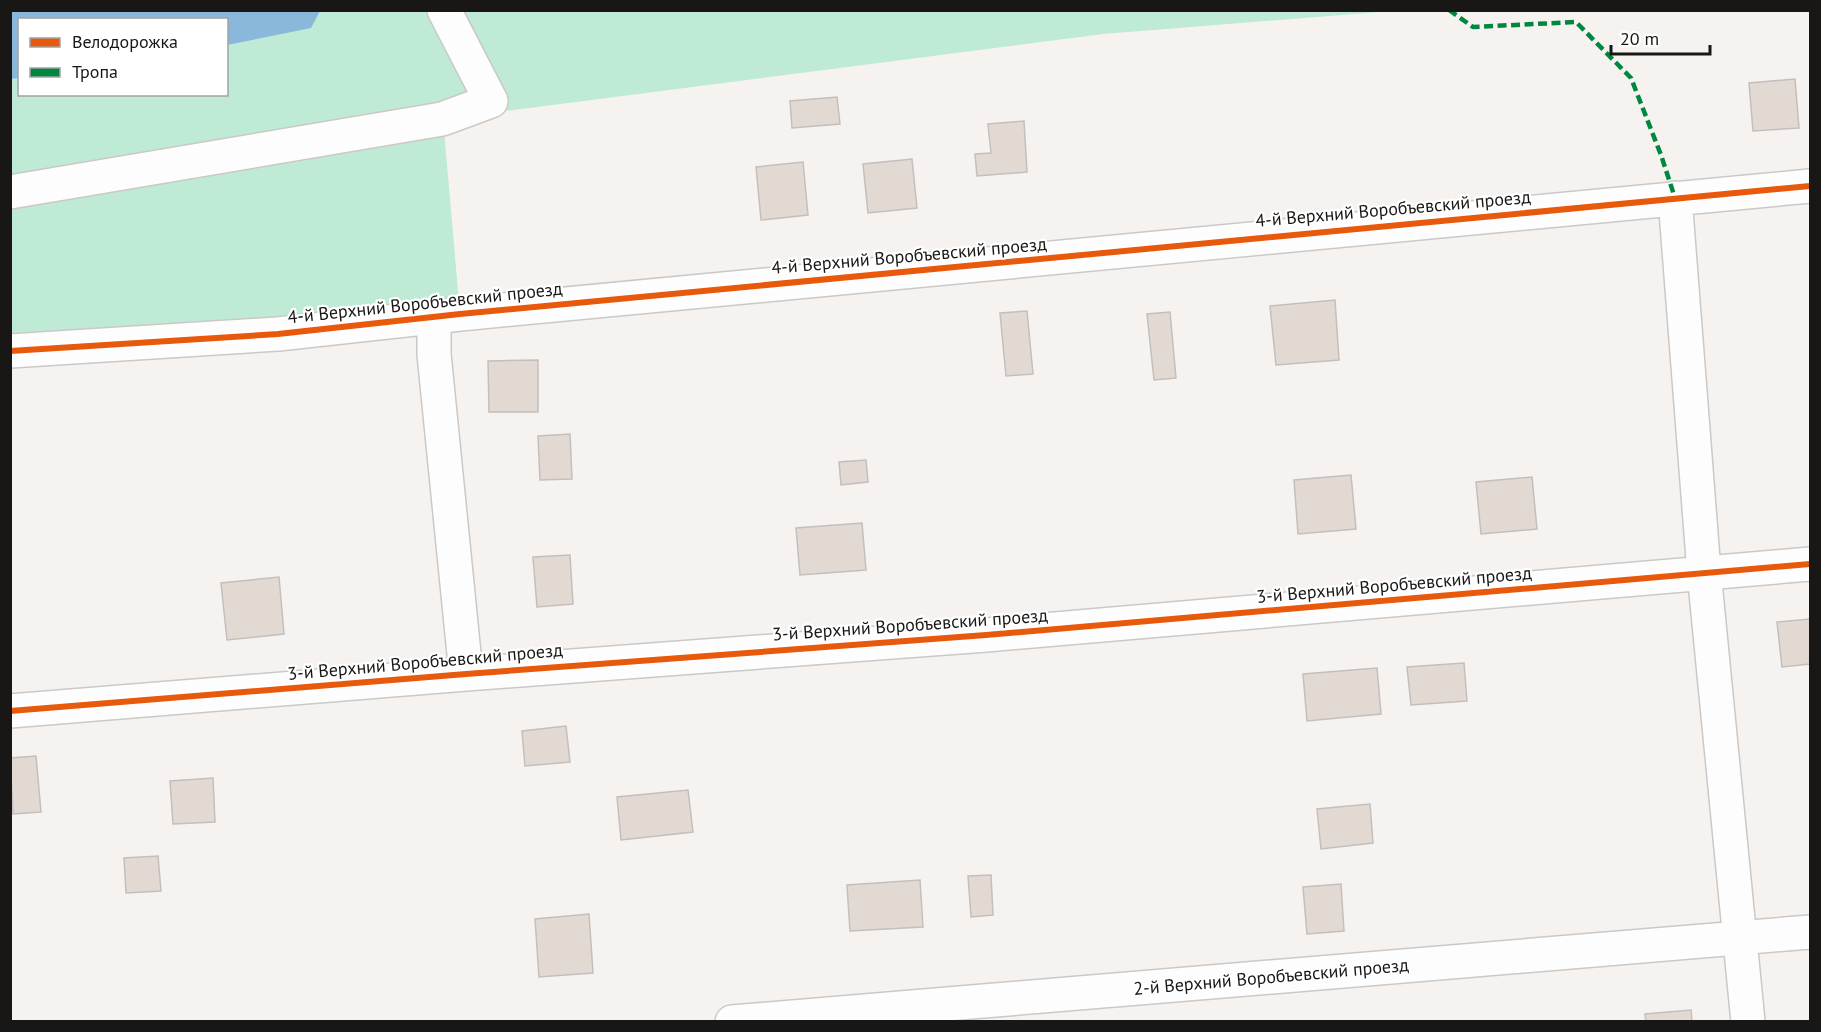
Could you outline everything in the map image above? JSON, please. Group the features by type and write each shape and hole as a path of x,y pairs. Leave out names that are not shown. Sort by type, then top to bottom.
{"street":[{"path":"10,192 442,119 491,101 444,10"},
{"name":"4-й Верхний Воробъевский проезд","path":"10,351 278,334 435,316 1810,186"},
{"path":"1675,198 1704,572 1748,1022"},
{"path":"435,316 434,354 466,674"},
{"name":"3-й Верхний Воробъевский проезд","path":"10,711 986,635 1810,564"},
{"name":"2-й Верхний Воробъевский проезд","path":"732,1022 1810,932"}],"green space":[{"path":"11,11 1392,11 1103,34 443,119 460,314 11,351"}],"water":[{"path":"11,10 320,11 311,28 228,45 228,18 18,18 18,78 11,79"}],"building":[{"path":"1795,79 1799,128 1753,131 1749,83"},
{"path":"837,97 840,124 792,128 790,101"},
{"path":"1024,121 1027,172 977,176 975,154 991,153 988,124"},
{"path":"912,159 917,208 868,213 863,164"},
{"path":"803,162 808,215 761,220 756,167"},
{"path":"1335,300 1339,360 1276,365 1270,306"},
{"path":"1027,311 1033,374 1006,376 1000,313"},
{"path":"1170,312 1176,378 1154,380 1147,314"},
{"path":"538,360 538,412 489,412 488,361"},
{"path":"570,434 572,479 540,480 538,436"},
{"path":"866,460 868,482 841,485 839,462"},
{"path":"1351,475 1356,529 1298,534 1294,480"},
{"path":"1532,477 1537,529 1481,534 1476,482"},
{"path":"862,523 866,570 800,575 796,528"},
{"path":"570,555 573,604 537,607 533,557"},
{"path":"279,577 284,634 227,640 221,583"},
{"path":"1810,619 1810,664 1782,667 1777,622"},
{"path":"1464,663 1467,701 1411,705 1407,667"},
{"path":"1377,668 1381,714 1307,721 1303,674"},
{"path":"566,726 570,762 525,766 522,731"},
{"path":"36,756 41,812 13,814 10,758"},
{"path":"213,778 215,822 173,824 170,781"},
{"path":"688,790 693,832 621,840 617,797"},
{"path":"1370,804 1373,843 1321,849 1317,809"},
{"path":"158,856 161,891 126,893 124,858"},
{"path":"991,875 993,915 971,917 968,876"},
{"path":"920,880 923,927 850,931 847,885"},
{"path":"1341,884 1344,931 1307,934 1303,887"},
{"path":"589,914 593,973 539,977 535,919"},
{"path":"1691,1010 1692,1022 1646,1022 1645,1014"}],"marked path":[{"path":"1449,10 1473,27 1576,22 1631,78 1675,198"}],"cycle path":[{"path":"10,351 278,334 460,314 1810,186"},
{"path":"10,711 986,635 1810,564"}]}
